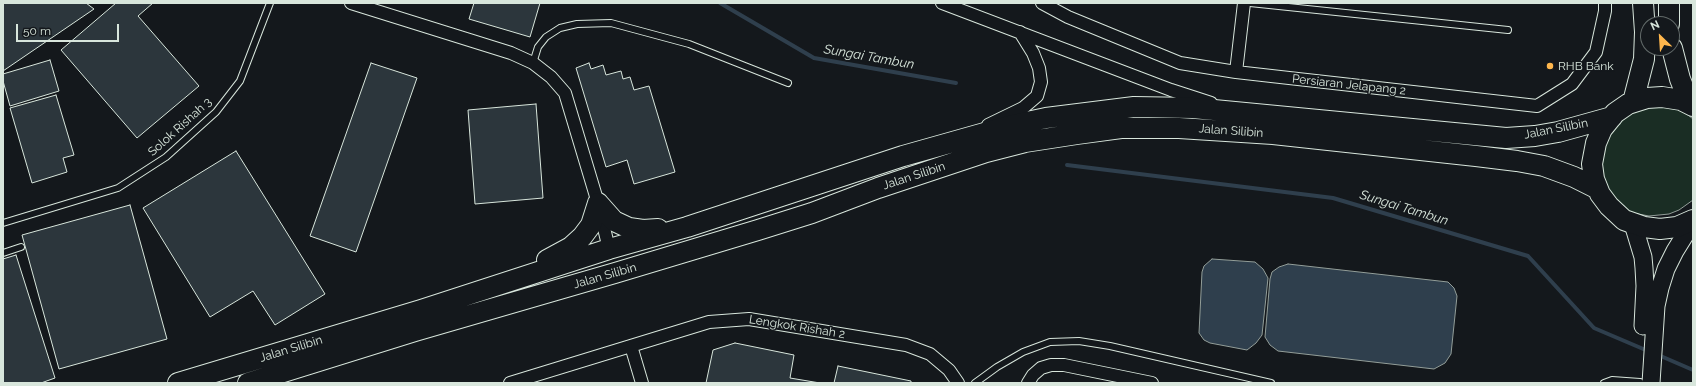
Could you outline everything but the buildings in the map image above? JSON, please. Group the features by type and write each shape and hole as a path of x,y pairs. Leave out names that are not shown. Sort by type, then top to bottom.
{"main road":[{"path":"1633,102 1644,59 1645,32 1643,3"},
{"path":"1669,3 1670,16"},
{"path":"1674,56 1680,78 1691,105"},
{"path":"1691,105 1676,99 1662,97 1647,98 1633,102 1620,110 1612,117 1600,134 1593,154 1593,174 1602,198 1612,210 1624,220 1633,224 1660,229 1677,227 1693,221"},
{"name":"Jalan Silibin","path":"178,383 482,291 609,249 687,228 903,156 973,135 1046,118 1134,107 1193,108 1506,138 1536,136 1612,117"},
{"name":"Jalan Silibin","path":"248,383 407,333 758,230 812,213 878,188 986,152 1024,142 1121,128 1179,128 1273,134 1504,159 1544,166 1574,177 1598,189"},
{"path":"598,203 614,221 629,228 643,230 687,228"},
{"path":"482,291 571,247 582,238 591,225 598,203"},
{"path":"1650,305 1675,251 1693,221"},
{"path":"1633,224 1643,257 1645,286 1650,305 1645,379"},
{"path":"609,249 616,258 628,259 704,236 758,230"},
{"path":"498,307 536,289 598,268 605,261 609,249"}],"street":[{"path":"351,3 511,53 533,62 551,77 565,93 598,203 609,249"},
{"name":"Jalan Silibin","path":"942,3 1170,90 1236,112"},
{"name":"Persiaran Jelapang 2","path":"1042,3 1068,17 1180,63 1236,72 1537,106 1572,84 1596,52 1605,11 1605,3"},
{"path":"1236,72 1244,3"},
{"path":"973,135 987,125 1023,108 1037,96 1041,82 1039,68 1033,53 1020,32"},
{"name":"Lengkok Rishah 2","path":"510,383 709,322 749,319 906,345 930,354 949,370 958,383"},
{"path":"631,346 642,383"},
{"path":"1028,383 1037,372 1051,364 1064,365 1152,383"}],"lane":[{"name":"Solok Rishah 3","path":"3,223 118,188 166,157 216,112 240,81 270,3"},
{"path":"1250,3 1508,30"},
{"path":"533,62 538,47 546,37 560,28 577,24 611,23 689,44 788,83"},
{"path":"3,253 22,247"},
{"path":"975,383 997,367 1023,352 1050,342 1080,341 1110,346 1271,383"},
{"path":"1604,383 1612,380 1645,379"}],"green space":[{"path":"1670,105 1693,119 1693,200 1679,210 1669,214 1649,216 1633,213 1626,210 1604,188 1597,150 1629,108"}],"water":[{"path":"1212,259 1255,262 1263,269 1268,278 1262,335 1256,343 1247,350 1210,343 1204,340 1199,333 1202,272 1204,266"},
{"path":"1288,264 1448,282 1454,288 1457,296 1451,354 1445,363 1434,369 1278,351 1270,345 1265,337 1270,279 1272,272 1279,267"}],"waterway":[{"name":"Sungai Tambun","path":"720,3 814,58 956,83"},
{"name":"Sungai Tambun","path":"1067,165 1333,198 1528,256 1594,328 1648,351"},
{"name":"Sungai Tambun","path":"1656,354 1693,370"}],"place":[{"name":"RHB Bank","path":"1550,66"}]}
